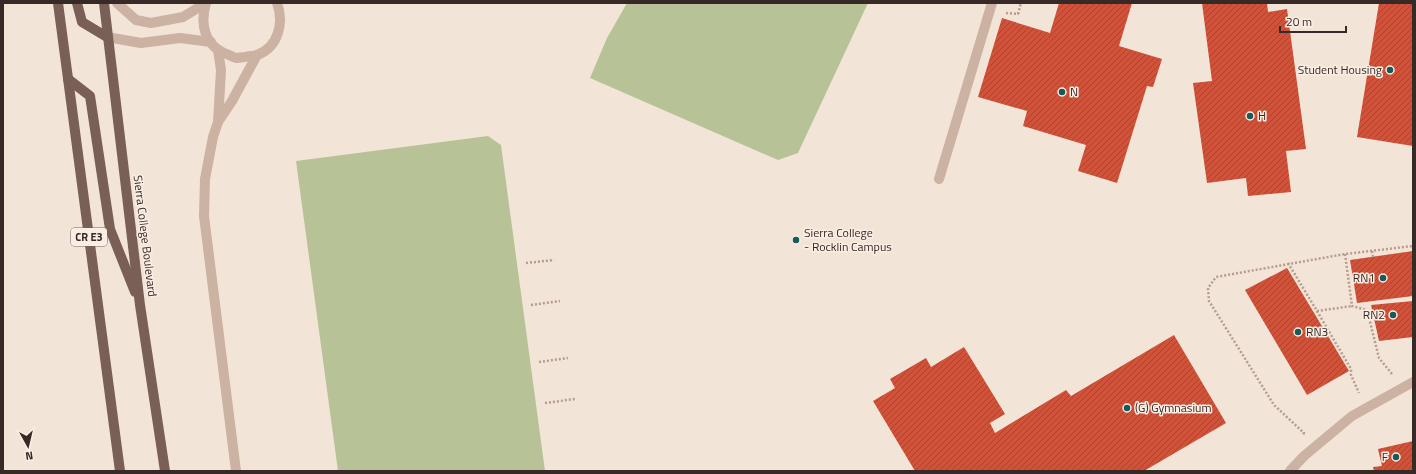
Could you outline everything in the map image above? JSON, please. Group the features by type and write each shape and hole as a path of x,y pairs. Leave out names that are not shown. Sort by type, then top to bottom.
{"main road":[{"name":"CR E3","path":"58,3 120,471"},
{"path":"77,3 82,22 107,37"},
{"name":"Sierra College Boulevard","path":"104,3 140,305 166,471"},
{"path":"68,79 90,96 110,228 140,305"}],"street":[{"path":"117,3 136,20 151,23 183,17 206,3"},
{"path":"206,3 203,14 204,29 214,46 221,70 218,122 213,137 205,179 204,216 236,471"},
{"path":"218,122 232,101 257,55 271,45 278,35 281,24 281,12 278,3"},
{"path":"939,180 992,3"},
{"path":"107,37 140,43 180,38 214,46 236,58 257,55"},
{"path":"1296,470 1304,456 1352,416 1413,382"}],"path":[{"path":"1018,14 1021,3"},
{"path":"1304,433 1274,405 1209,301 1208,288 1216,277 1345,254 1413,246"},
{"path":"1372,251 1372,257"},
{"path":"1345,254 1352,306"},
{"path":"526,263 554,260"},
{"path":"1288,263 1300,286 1320,315 1336,346 1351,369 1351,375 1359,393"},
{"path":"531,305 560,301"},
{"path":"1317,311 1352,306 1367,310 1379,358 1392,374"},
{"path":"1316,316 1320,315"},
{"path":"1371,325 1375,324"},
{"path":"539,362 568,358"},
{"path":"545,403 575,399"}],"green space":[{"path":"627,3 868,3 798,153 778,160 590,78 607,38"},
{"path":"488,136 501,145 545,471 338,471 296,161"}],"building":[{"name":"N","path":"1059,3 1132,3 1119,46 1162,59 1153,87 1147,86 1117,183 1078,171 1086,145 1023,126 1027,111 978,97 1002,18 1050,33"},
{"name":"H","path":"1202,3 1267,3 1268,12 1287,9 1306,149 1286,151 1291,192 1248,196 1246,178 1207,183 1193,83 1212,81"},
{"name":"Student Housing","path":"1379,3 1413,3 1413,146 1357,137"},
{"name":"RN1","path":"1413,251 1413,296 1357,303 1350,260"},
{"name":"RN3","path":"1287,268 1349,371 1307,395 1245,290"},
{"name":"RN2","path":"1413,301 1413,337 1379,341 1371,305"},
{"name":"(G) Gymnasium","path":"1174,335 1226,423 1144,471 915,471 873,401 895,388 890,379 926,358 931,367 964,347 1005,414 990,423 995,433 1066,390 1071,396"},
{"name":"F","path":"1413,441 1413,471 1374,471 1373,467 1382,466 1378,449"}],"place":[{"name":"Student Housing","path":"1390,70"},
{"name":"N","path":"1062,92"},
{"name":"H","path":"1250,116"},
{"name":"Sierra College - Rocklin Campus","path":"796,240"},
{"name":"RN1","path":"1383,278"},
{"name":"RN2","path":"1393,315"},
{"name":"RN3","path":"1298,332"},
{"name":"(G) Gymnasium","path":"1127,408"},
{"name":"F","path":"1396,457"}]}
